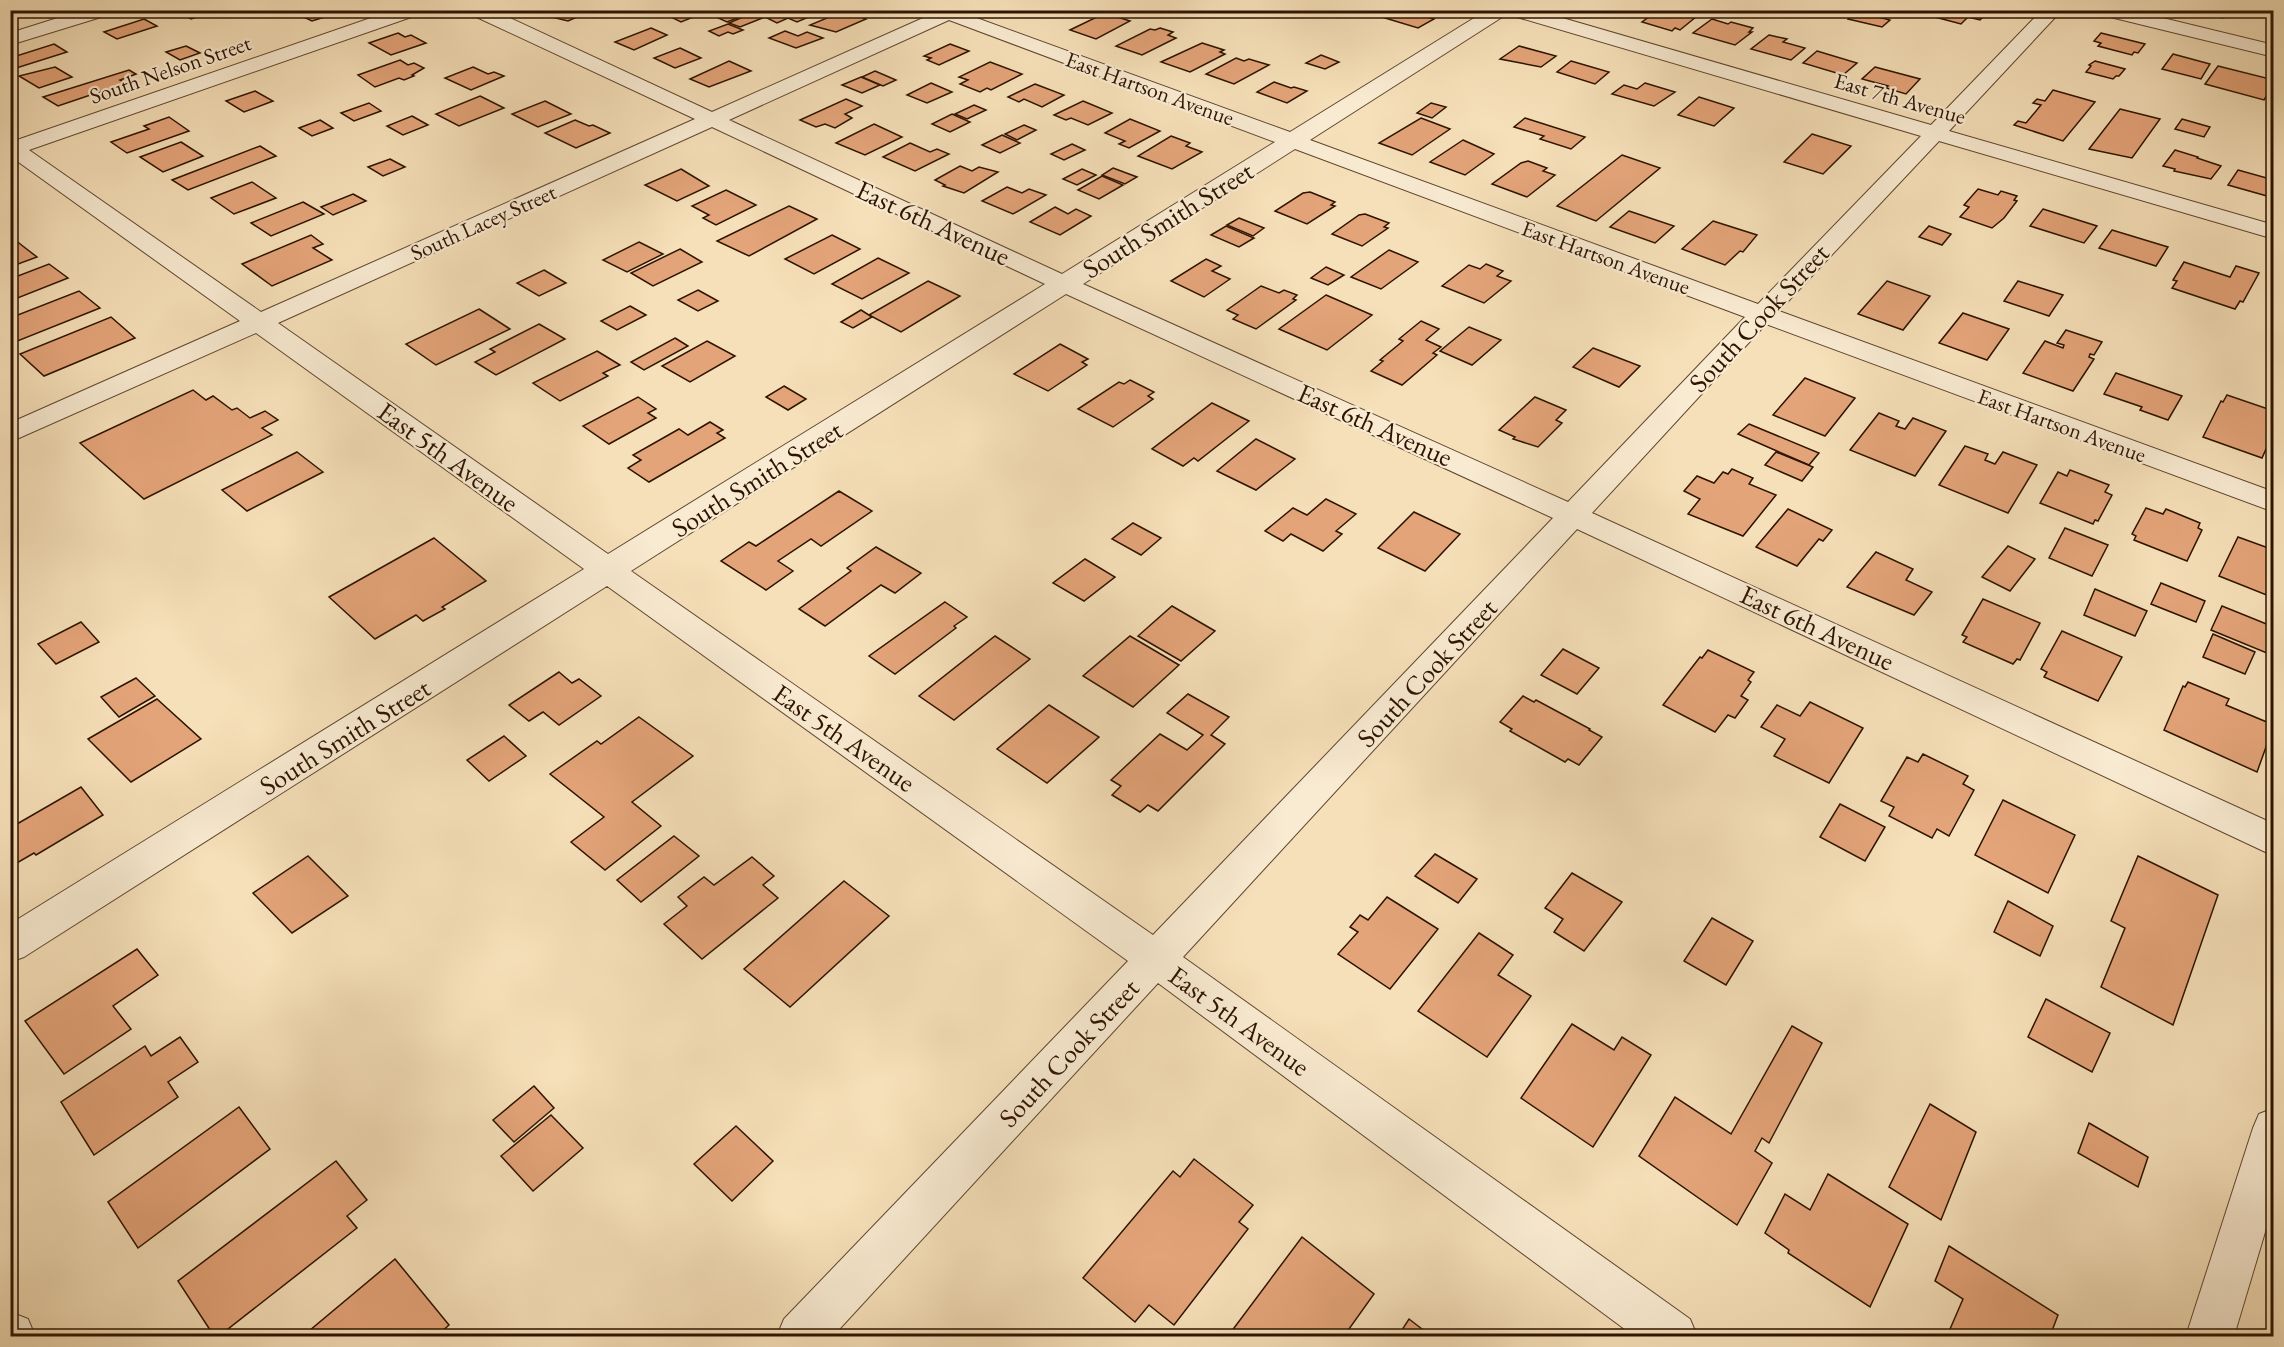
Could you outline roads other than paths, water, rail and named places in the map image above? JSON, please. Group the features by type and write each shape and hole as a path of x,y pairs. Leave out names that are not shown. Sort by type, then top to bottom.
{"street":[{"path":"10,39 104,10"},
{"name":"South Nelson Street","path":"11,147 412,10"},
{"name":"East 6th Avenue","path":"477,10 1064,284 1574,516 2274,841"},
{"name":"South Smith Street","path":"10,945 609,572 1501,10"},
{"name":"East 7th Avenue","path":"1513,10 2274,232"},
{"name":"South Cook Street","path":"801,1336 1761,315 2053,10"},
{"path":"2105,10 2274,51"},
{"name":"South Lacey Street","path":"10,434 948,12"},
{"name":"East Hartson Avenue","path":"948,12 1761,315 2274,503"},
{"name":"East 5th Avenue","path":"11,147 1156,960 1673,1336"},
{"path":"2210,1336 2274,1128"}]}
